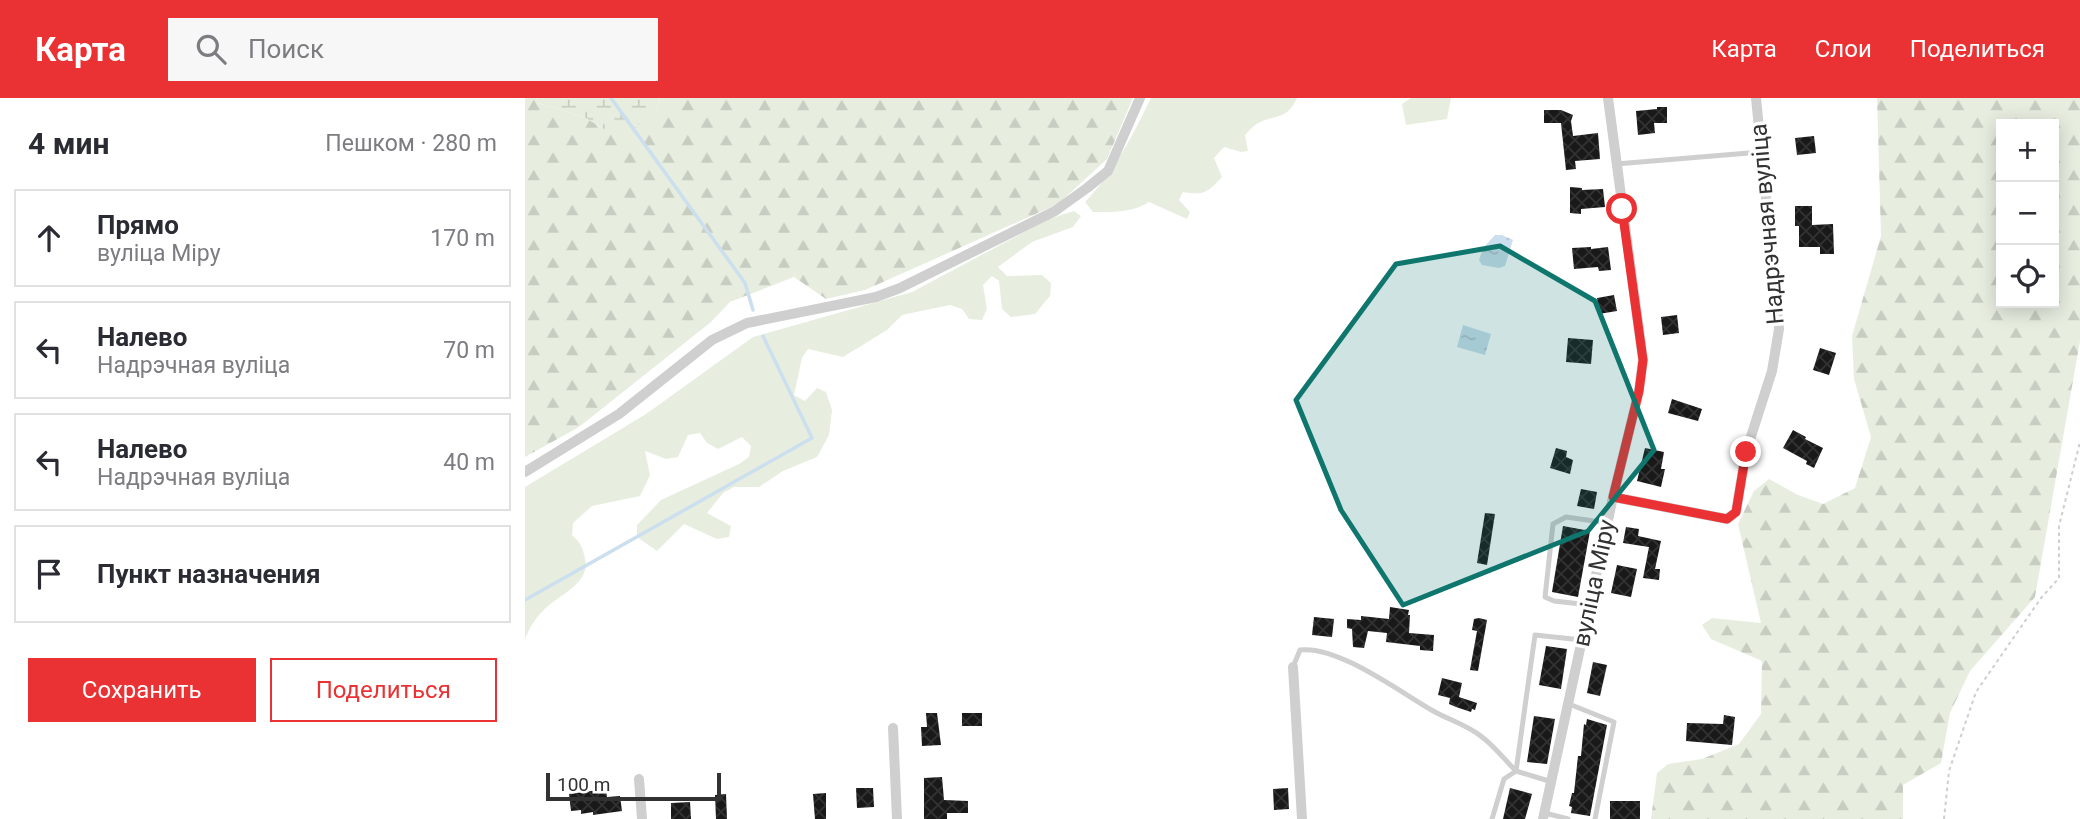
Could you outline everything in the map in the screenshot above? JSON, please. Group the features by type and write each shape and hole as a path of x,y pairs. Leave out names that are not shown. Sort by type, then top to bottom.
{"street":[{"path":"525,472 619,414 712,340 747,323 876,297 900,288 1055,211 1108,171 1140,98"},
{"name":"вуліца Міру","path":"1544,816 1613,497 1639,391 1643,360 1608,98"},
{"name":"Надрэчная вуліца","path":"1613,497 1727,519 1736,512 1746,452 1772,371 1779,329 1756,98"},
{"path":"1293,667 1303,819"},
{"path":"893,728 897,819"},
{"path":"639,779 642,819"}],"lane":[{"path":"1616,164 1761,152"},
{"path":"1590,605 1554,601 1545,597 1553,524 1566,517 1608,523"},
{"path":"1492,819 1504,779 1516,771 1535,635 1582,640"},
{"path":"1293,667 1300,650 1309,649 1356,666 1481,736 1516,771 1552,782"},
{"path":"1569,704 1614,722 1595,819"},
{"path":"1544,816 1568,819"}],"path":[{"path":"1944,819 1949,771 1976,692 2041,598 2059,578 2059,526 2080,442"}],"highlighted area":[{"path":"1500,246 1595,301 1654,450 1588,531 1403,605 1341,510 1296,400 1396,264"}],"green space":[{"path":"525,98 536,98 538,103 584,117 604,129 656,111 660,98 1133,98 1107,159 1058,204 865,290 826,299 794,277 730,302 711,322 579,427 525,457"},
{"path":"536,98 660,98 656,111 628,133 604,129 584,117 538,103"},
{"path":"1151,98 1297,98 1285,113 1258,123 1245,135 1248,151 1241,152 1224,147 1214,158 1222,177 1213,186 1201,193 1183,192 1179,200 1190,212 1187,219 1149,202 1129,210 1093,212 1085,202 1114,166"},
{"path":"1411,98 1451,98 1447,119 1406,125 1402,104"},
{"path":"1877,98 2080,98 2080,341 2035,597 1970,671 1950,713 1941,763 1903,785 1903,819 1651,819 1657,773 1668,764 1702,759 1739,744 1761,714 1762,661 1711,639 1702,625 1712,618 1761,623 1738,524 1754,491 1769,479 1798,495 1823,504 1855,488 1871,437 1854,379 1852,336 1881,236"},
{"path":"1074,211 1081,216 1073,227 1032,242 998,267 1007,276 1042,275 1051,283 1050,296 1035,314 1011,317 1002,309 999,281 992,276 983,285 987,309 982,320 969,319 962,309 950,305 902,315 887,330 843,357 808,349 802,358 794,395 805,401 817,388 826,392 832,410 829,435 817,457 783,471 759,487 734,487 723,493 707,513 731,526 729,537 717,539 684,524 657,551 637,537 637,525 661,500 739,464 749,457 751,446 742,437 718,449 707,443 700,433 688,435 678,457 666,459 645,451 650,475 640,496 592,506 573,523 572,535 581,546 585,559 583,575 540,614 525,639 525,487 646,414 753,337 912,292 1049,219"}],"water":[{"path":"1495,235 1513,240 1505,266 1499,268 1482,265 1479,260 1483,248"},
{"path":"1463,325 1491,334 1485,355 1457,347"}],"building":[{"path":"1667,107 1667,123 1654,123 1655,133 1638,135 1636,111"},
{"path":"1544,110 1561,110 1573,115 1573,136 1598,133 1600,159 1575,161 1576,169 1566,170 1561,123 1544,123"},
{"path":"1814,136 1816,153 1797,155 1795,138"},
{"path":"1570,187 1582,190 1603,189 1605,207 1581,209 1581,214 1570,213"},
{"path":"1795,206 1812,206 1812,225 1833,224 1834,254 1820,254 1820,247 1799,247"},
{"path":"1608,247 1611,270 1599,271 1598,267 1574,269 1572,248"},
{"path":"1614,295 1617,311 1599,314 1597,298"},
{"path":"1677,315 1679,333 1663,335 1661,317"},
{"path":"1568,338 1593,340 1591,364 1566,362"},
{"path":"1820,348 1836,353 1829,375 1813,370"},
{"path":"1672,399 1702,409 1698,421 1668,413"},
{"path":"1793,430 1823,448 1814,468 1783,448"},
{"path":"1556,448 1567,451 1566,457 1573,460 1570,474 1550,468"},
{"path":"1645,448 1664,452 1661,469 1665,469 1661,487 1637,481"},
{"path":"1581,489 1597,492 1594,509 1577,506"},
{"path":"1485,513 1495,514 1487,565 1477,563"},
{"path":"1563,526 1590,531 1578,597 1552,592"},
{"path":"1626,527 1639,529 1638,536 1661,541 1655,569 1660,569 1659,580 1643,578 1649,547 1623,543"},
{"path":"1617,565 1637,569 1631,597 1611,593"},
{"path":"1390,607 1409,610 1409,633 1434,635 1433,651 1420,650 1420,646 1386,642 1387,633 1368,631 1364,648 1353,647 1352,629 1347,628 1347,619 1361,620 1361,616 1389,619"},
{"path":"1314,617 1334,619 1332,637 1312,635"},
{"path":"1474,619 1487,620 1478,671 1470,670 1477,631 1472,630"},
{"path":"1546,646 1567,649 1561,689 1539,685"},
{"path":"1593,662 1607,665 1600,696 1587,693"},
{"path":"1442,678 1462,683 1459,697 1477,703 1475,710 1472,709 1471,712 1456,707 1449,704 1450,698 1438,695"},
{"path":"926,713 937,713 941,745 922,746 921,727 927,727"},
{"path":"962,713 982,713 982,726 962,726"},
{"path":"1724,715 1735,717 1732,745 1686,741 1687,723 1723,724"},
{"path":"1534,716 1555,719 1547,764 1527,762"},
{"path":"1587,719 1607,725 1590,816 1571,813 1572,807 1569,806 1574,793 1578,756 1581,756 1584,724 1586,725"},
{"path":"942,777 944,800 968,801 968,813 947,813 947,819 924,819 924,778"},
{"path":"856,788 873,788 874,807 857,808"},
{"path":"1288,788 1289,809 1274,810 1273,789"},
{"path":"1510,788 1532,794 1525,819 1503,819"},
{"path":"606,789 607,797 620,796 622,811 593,815 593,812 581,814 581,810 571,811 569,794"},
{"path":"826,793 826,819 815,819 813,794"},
{"path":"726,794 727,819 716,819 715,795"},
{"path":"1610,801 1640,801 1640,819 1610,819"},
{"path":"690,802 691,819 671,819 671,803"}],"waterway":[{"path":"611,98 745,283 753,310"},
{"path":"525,600 812,438 763,336"}],"route":[{"path":"1622,209 1643,360 1639,391 1613,497 1727,519 1736,512 1746,452"}]}
